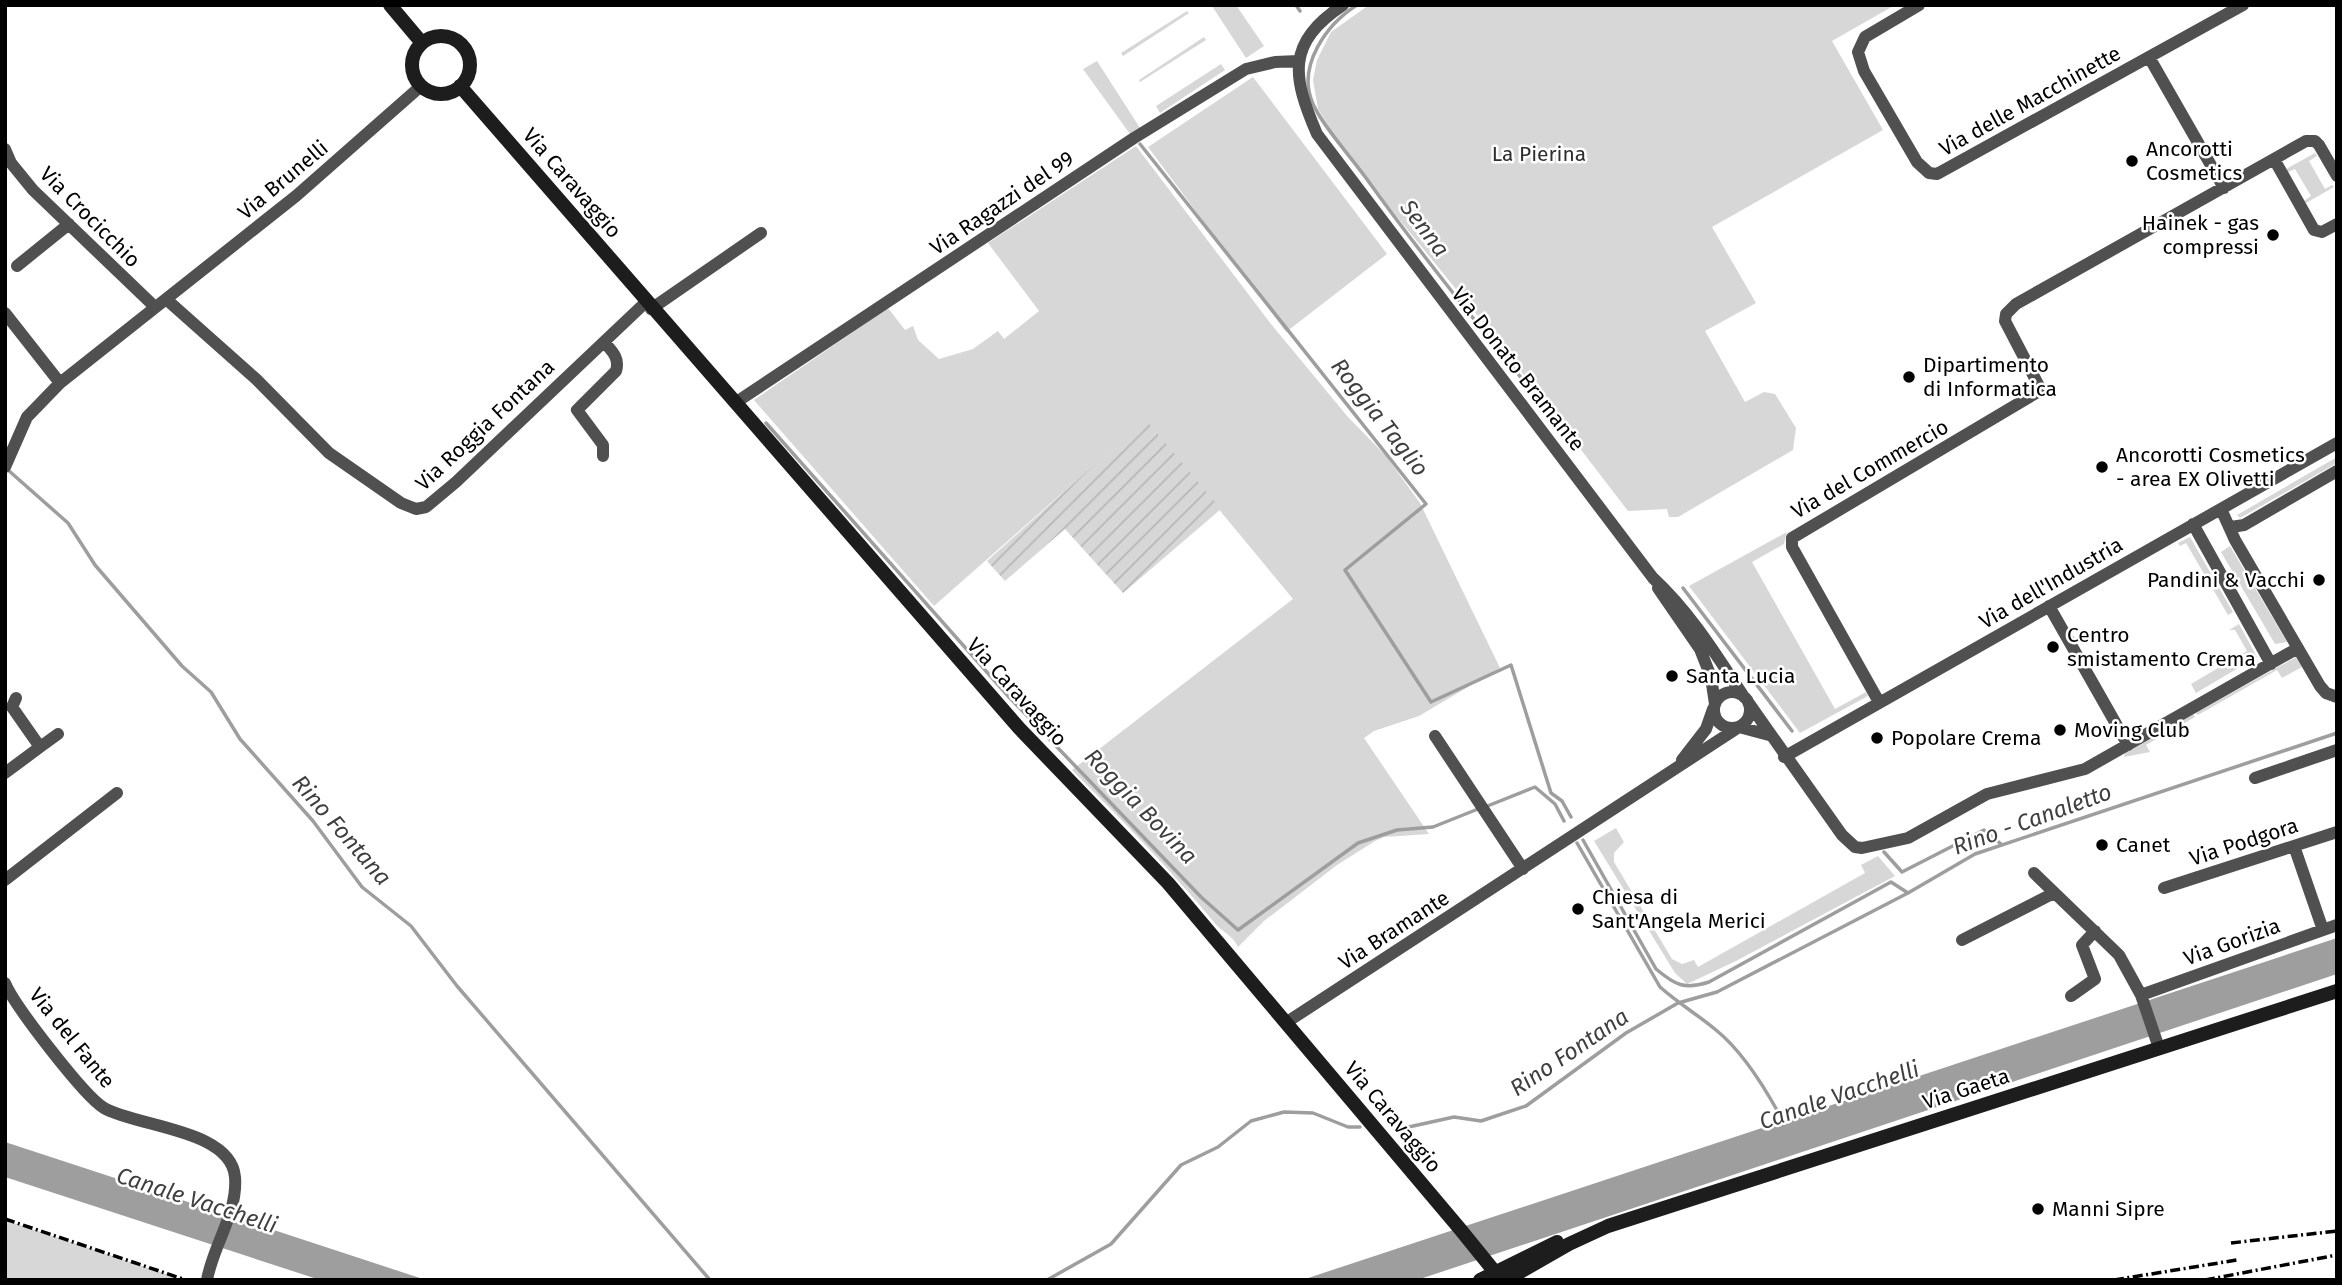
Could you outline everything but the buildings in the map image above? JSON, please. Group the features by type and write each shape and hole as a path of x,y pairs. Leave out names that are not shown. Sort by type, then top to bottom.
{"street":[{"path":"390,5 422,43"},
{"name":"Via Donato Bramante","path":"1343,5 1320,20 1304,43 1300,61 1303,101 1317,134 1653,578 1671,595 1784,757 1842,835 1854,847 1862,848 1908,838 1987,794 2085,768 2298,648"},
{"name":"Via delle Macchinette","path":"1919,5 1865,37 1858,52 1864,71 1917,162 1929,173 1945,172 2243,5"},
{"path":"440,36 459,42 469,58 469,68 460,86 445,93 428,91 421,86 415,78 412,59 422,43 440,36"},
{"name":"Via delle Macchinette","path":"2149,57 2224,188"},
{"name":"Via Ragazzi del 99","path":"736,402 1148,130 1246,69 1275,62 1300,61"},
{"name":"Via Brunelli","path":"160,303 296,196 421,86"},
{"name":"Via Caravaggio","path":"460,86 1019,728 1168,883 1460,1229 1493,1274"},
{"name":"Via del Commercio","path":"1879,702 1792,547 1792,538 2039,392 2042,387 2008,327 2006,314 2010,309 2306,141 2315,141 2337,176"},
{"name":"Via Crocicchio","path":"5,149 17,171 69,224 160,303"},
{"path":"2274,159 2314,230 2322,232 2337,224"},
{"path":"5,180 17,171"},
{"path":"17,266 69,224"},
{"path":"649,305 761,233"},
{"path":"5,467 27,417 60,383 160,303"},
{"name":"Via Roggia Fontana","path":"160,303 256,379 329,453 401,503 416,509 426,507 456,482 604,342 649,305"},
{"path":"5,313 60,383"},
{"path":"603,456 603,445 577,410 616,371 618,364 615,356 604,342"},
{"name":"Via dell'Industria","path":"1784,757 2337,443"},
{"path":"2231,527 2238,528 2337,471"},
{"path":"2221,509 2235,540 2320,686 2326,693 2337,697"},
{"path":"2193,524 2271,664"},
{"name":"Via Donato Bramante","path":"1653,578 1665,601 1699,649 1710,677 1714,707"},
{"path":"2049,606 2128,744"},
{"path":"1739,727 1748,719 1746,700 1728,693 1714,707 1721,725 1769,735"},
{"path":"16,698 12,707 40,747"},
{"name":"Via Bramante","path":"1670,773 1706,729 1714,707"},
{"name":"Via Bramante","path":"1287,1022 1739,727"},
{"path":"5,773 58,734"},
{"path":"1435,736 1523,869"},
{"path":"2255,778 2337,750"},
{"path":"5,880 117,793"},
{"name":"Via Podgora","path":"2164,888 2337,832"},
{"path":"2294,846 2323,930"},
{"path":"2034,873 2119,955 2142,999 2159,1048"},
{"path":"1962,940 2054,893"},
{"name":"Via Gorizia","path":"2142,999 2337,925"},
{"path":"2071,996 2082,991 2095,979 2082,945 2095,931"},
{"name":"Via del Fante","path":"5,983 83,1088 104,1108 205,1140 228,1158 235,1175 231,1207 207,1280"},
{"name":"Via Gaeta","path":"1493,1274 1557,1242 2337,991"}],"green space":[{"path":"1236,5 1264,46 1246,58 1212,6"},
{"name":"La Pierina","path":"1369,5 1895,5 1832,41 1883,130 1712,227 1756,303 1705,331 1745,402 1764,392 1775,394 1796,428 1793,450 1678,517 1669,517 1667,509 1628,511 1486,326 1346,154 1318,109 1313,80 1317,60 1331,32"},
{"path":"1187,11 1189,13 1123,56 1121,53"},
{"path":"1204,37 1206,40 1140,82 1139,80"},
{"path":"1097,61 1140,128 1130,134 1083,69"},
{"path":"1221,64 1225,70 1160,113 1156,106"},
{"path":"1253,77 1387,254 1286,332 1148,147"},
{"path":"1136,146 1271,324 1348,417 1386,456 1420,503 1500,668 1419,716 1374,731 1364,738 1429,834 1384,837 1375,841 1337,865 1264,921 1238,947 1072,770 1293,599 1145,420 934,606 754,400 888,308 905,330 913,326 918,340 939,359 973,349 998,331 1004,339 1039,311 988,243"},
{"path":"2315,153 2317,156 2309,161 2325,189 2332,185 2334,187 2306,203 2304,201 2311,196 2295,169 2288,172 2286,169"},
{"path":"1145,419 1221,509 1123,593 1065,529 1005,581 987,561"},
{"path":"2337,457 2337,463 2240,518 2237,515"},
{"path":"1787,532 1784,544 1752,562 1835,709 1866,692 1868,696 1800,733 1689,586"},
{"path":"2190,537 2233,612 2228,615 2186,543 2180,546 2178,543"},
{"path":"2230,546 2287,642 2275,644 2221,552"},
{"path":"2239,624 2257,657 2196,693 2191,684 2247,651 2235,630 2229,630"},
{"path":"2296,657 2302,667 2282,678 2277,670 2198,715 2196,713"},
{"path":"2193,714 2195,717 2146,745 2150,752 2124,757 2125,753"},
{"path":"1616,828 1624,842 1614,853 1614,862 1672,959 1682,964 1694,960 1698,967 1865,873 1861,865 1878,856 1895,876 1736,961 1687,984 1675,973 1594,841"},
{"path":"5,1220 184,1280 5,1280"}],"shaded area":[{"path":"2337,938 2337,974 1417,1280 1302,1280"},
{"path":"5,1142 426,1280 320,1280 5,1177"}],"waterway":[{"name":"Senna","path":"1296,5 1300,11"},
{"name":"Senna","path":"1357,5 1335,23 1317,47 1308,75 1313,104 1330,131 1411,239 1553,417"},
{"name":"Roggia Taglio","path":"1140,144 1426,504 1345,570 1431,702 1511,665 1551,793 1562,801 1571,817"},
{"name":"Roggia Bovina","path":"766,423 1009,697 1201,897 1238,930 1358,843 1397,830 1433,827 1478,809"},
{"name":"Rino Fontana","path":"8,470 68,523 95,565 182,666 211,692 240,739 313,821 362,887 411,926 457,986 710,1280"},
{"name":"Senna","path":"1683,588 1792,731"},
{"name":"Rino - Canaletto","path":"1395,1130 1454,1117 1481,1121 1526,1106 1626,1033 1678,1003 1717,992 1908,893 1975,854 2337,733"},
{"name":"Roggia Bovina","path":"1485,807 1535,787 1555,804 1564,821"},
{"name":"Senna","path":"1884,852 1902,872 1984,830 2001,844"},
{"name":"Roggia Taglio","path":"1583,840 1656,969 1669,979 1686,986 1709,982 1891,882 1908,893"},
{"name":"Roggia Bovina","path":"1577,843 1660,987 1716,1030 1734,1048 1758,1079 1778,1112"},
{"name":"Rino Fontana","path":"1047,1280 1111,1244 1181,1165 1218,1147 1251,1121 1284,1112 1313,1113 1348,1127 1360,1127"}],"railway":[{"path":"5,1219 186,1280"},
{"path":"2231,1243 2337,1231"},
{"path":"2205,1280 2337,1255"},
{"path":"2114,1280 2237,1260"}],"place":[{"name":"Ancorotti Cosmetics","path":"2132,161"},
{"name":"Hainek - gas compressi","path":"2273,235"},
{"name":"Dipartimento di Informatica","path":"1909,377"},
{"name":"Ancorotti Cosmetics - area EX Olivetti","path":"2102,467"},
{"name":"Pandini & Vacchi","path":"2319,580"},
{"name":"Centro smistamento Crema","path":"2053,647"},
{"name":"Santa Lucia","path":"1672,676"},
{"name":"Moving Club","path":"2060,730"},
{"name":"Popolare Crema","path":"1877,738"},
{"name":"Canet","path":"2102,845"},
{"name":"Chiesa di Sant'Angela Merici","path":"1578,909"},
{"name":"Manni Sipre","path":"2038,1209"}],"water label":[{"name":"Canale Vacchelli","path":"1839,1095"},
{"name":"Canale Vacchelli","path":"197,1200"}]}
